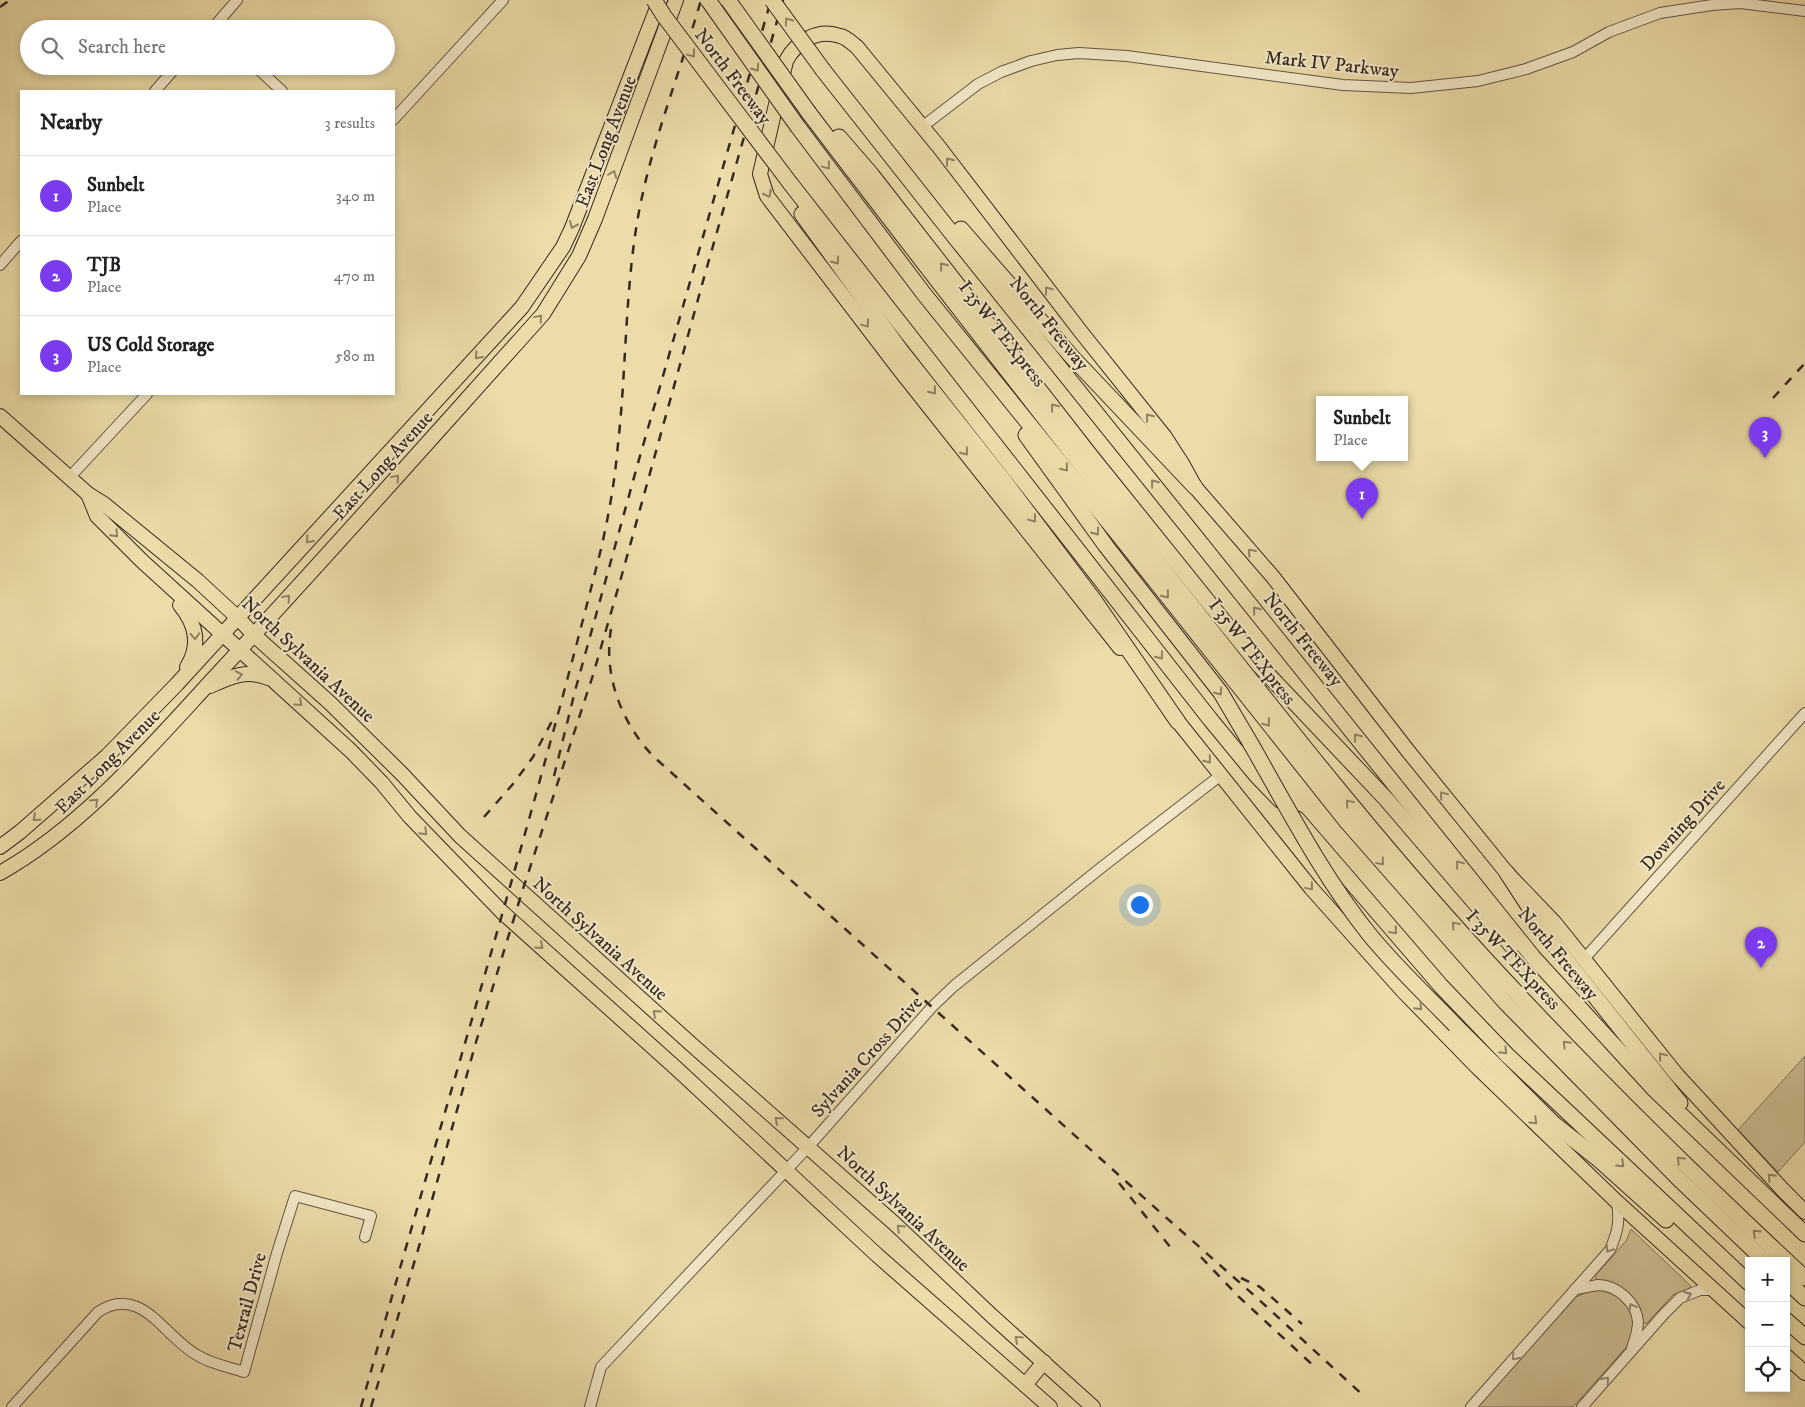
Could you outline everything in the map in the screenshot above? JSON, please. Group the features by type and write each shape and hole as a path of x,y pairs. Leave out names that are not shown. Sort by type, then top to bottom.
{"highway":[{"name":"North Freeway","path":"654,0 763,149 771,172 788,188"},
{"name":"I 35W TEXpress","path":"708,0 798,127 924,294 1305,770 1390,873 1505,1002 1594,1094 1678,1178 1762,1257"},
{"path":"728,0 763,50 810,109 871,174 1096,463 1259,665 1386,799 1515,949 1532,957"},
{"name":"North Freeway","path":"772,0 823,70 1532,957 1652,1088 1805,1234"},
{"name":"I 35W TEXpress","path":"810,109 1068,448 1279,716 1390,851 1477,950 1638,1118 1715,1194 1805,1278"},
{"path":"788,188 901,351 1005,482 1094,600 1178,722"},
{"path":"788,188 1256,776 1306,828 1441,986 1507,1055 1745,1279"},
{"path":"921,193 956,223 1072,357 1195,487"},
{"path":"924,294 1106,546 1221,693 1318,861 1363,925 1393,961 1554,1124 1597,1158 1745,1291"},
{"path":"1507,873 1554,945 1683,1107 1692,1126"},
{"path":"1790,1284 1805,1298"},
{"path":"1790,1324 1805,1337"}],"main road":[{"name":"East Long Avenue","path":"0,847 20,832 107,756 177,684 522,307 563,247 572,228 660,0"},
{"name":"East Long Avenue","path":"0,873 29,856 72,824 108,789 254,635 543,314 563,283 588,236 676,0"},
{"name":"North Freeway","path":"1745,1318 1617,1202 1477,1067 1402,990 1311,888 899,369 767,196 760,174 786,61 798,43 814,36 825,34 840,36 857,47 1165,437 1183,464 1195,487 1273,577 1408,751 1507,873 1554,922 1677,1075 1805,1212"},
{"path":"644,42 659,49"},
{"path":"614,122 630,127"},
{"name":"North Sylvania Avenue","path":"0,416 88,494 104,504 198,581 254,635 330,703 460,836 691,1044 809,1146 1094,1407"},
{"path":"412,427 428,442"},
{"name":"North Sylvania Avenue","path":"88,494 97,516 145,565 357,757 382,783 410,817 502,912 677,1069 877,1254 1050,1407"},
{"path":"155,546 145,565 189,615 194,626 195,651 177,684"},
{"path":"205,688 241,673 258,674 273,680"},
{"path":"410,817 424,798"},
{"path":"1790,1360 1805,1373"},
{"path":"1025,1386 1044,1362"}],"street":[{"path":"220,20 237,0"},
{"path":"395,118 503,0"},
{"name":"Mark IV Parkway","path":"922,127 978,84 1031,60 1057,55 1079,53 1127,56 1343,85 1411,88 1478,81 1526,69 1573,52 1609,32 1660,13 1740,3 1805,11"},
{"path":"155,90 169,75"},
{"path":"265,75 281,90"},
{"path":"0,265 20,242"},
{"path":"69,478 146,395"},
{"name":"Downing Drive","path":"1584,959 1805,714"},
{"name":"Sylvania Cross Drive","path":"590,1407 602,1367 809,1146 921,1020 954,986 1102,867 1221,776"},
{"name":"Texrail Drive","path":"12,1407 98,1312 108,1306 120,1304 132,1304 144,1309 188,1350 198,1356 244,1372 295,1196 371,1216 364,1237"},
{"path":"1471,1407 1610,1250 1617,1235 1620,1220 1617,1202"},
{"path":"1576,1289 1602,1286 1614,1289 1626,1297 1634,1308 1638,1320 1630,1354"},
{"path":"1582,1407 1680,1298 1700,1290 1715,1290"}],"shaded area":[{"path":"1805,1056 1805,1142 1778,1172 1738,1130"},
{"path":"1631,1229 1691,1286 1673,1295 1646,1324 1635,1301 1627,1291 1597,1281 1595,1276 1626,1241"},
{"path":"1599,1290 1616,1295 1626,1303 1632,1313 1634,1325 1629,1344 1573,1407 1477,1407 1576,1297 1587,1292"}],"railway":[{"path":"0,7 10,0"},
{"path":"361,1407 514,872 601,549 617,457 632,256 641,200 656,142 701,0"},
{"path":"554,776 575,691 638,463 771,0"},
{"path":"371,1407 420,1243 476,1042 522,892 593,675 783,0"},
{"path":"1773,398 1805,363"},
{"path":"611,629 610,664 618,698 633,730 654,757 1366,1398"},
{"path":"484,817 513,784 533,757 552,721"},
{"path":"1119,1183 1171,1248"},
{"path":"1201,1257 1239,1297 1316,1368"},
{"path":"1241,1278 1260,1287 1302,1324"}],"place":[{"name":"US Cold Storage","path":"1765,458"},
{"name":"Sunbelt","path":"1362,519"},
{"name":"TJB","path":"1761,968"}]}
